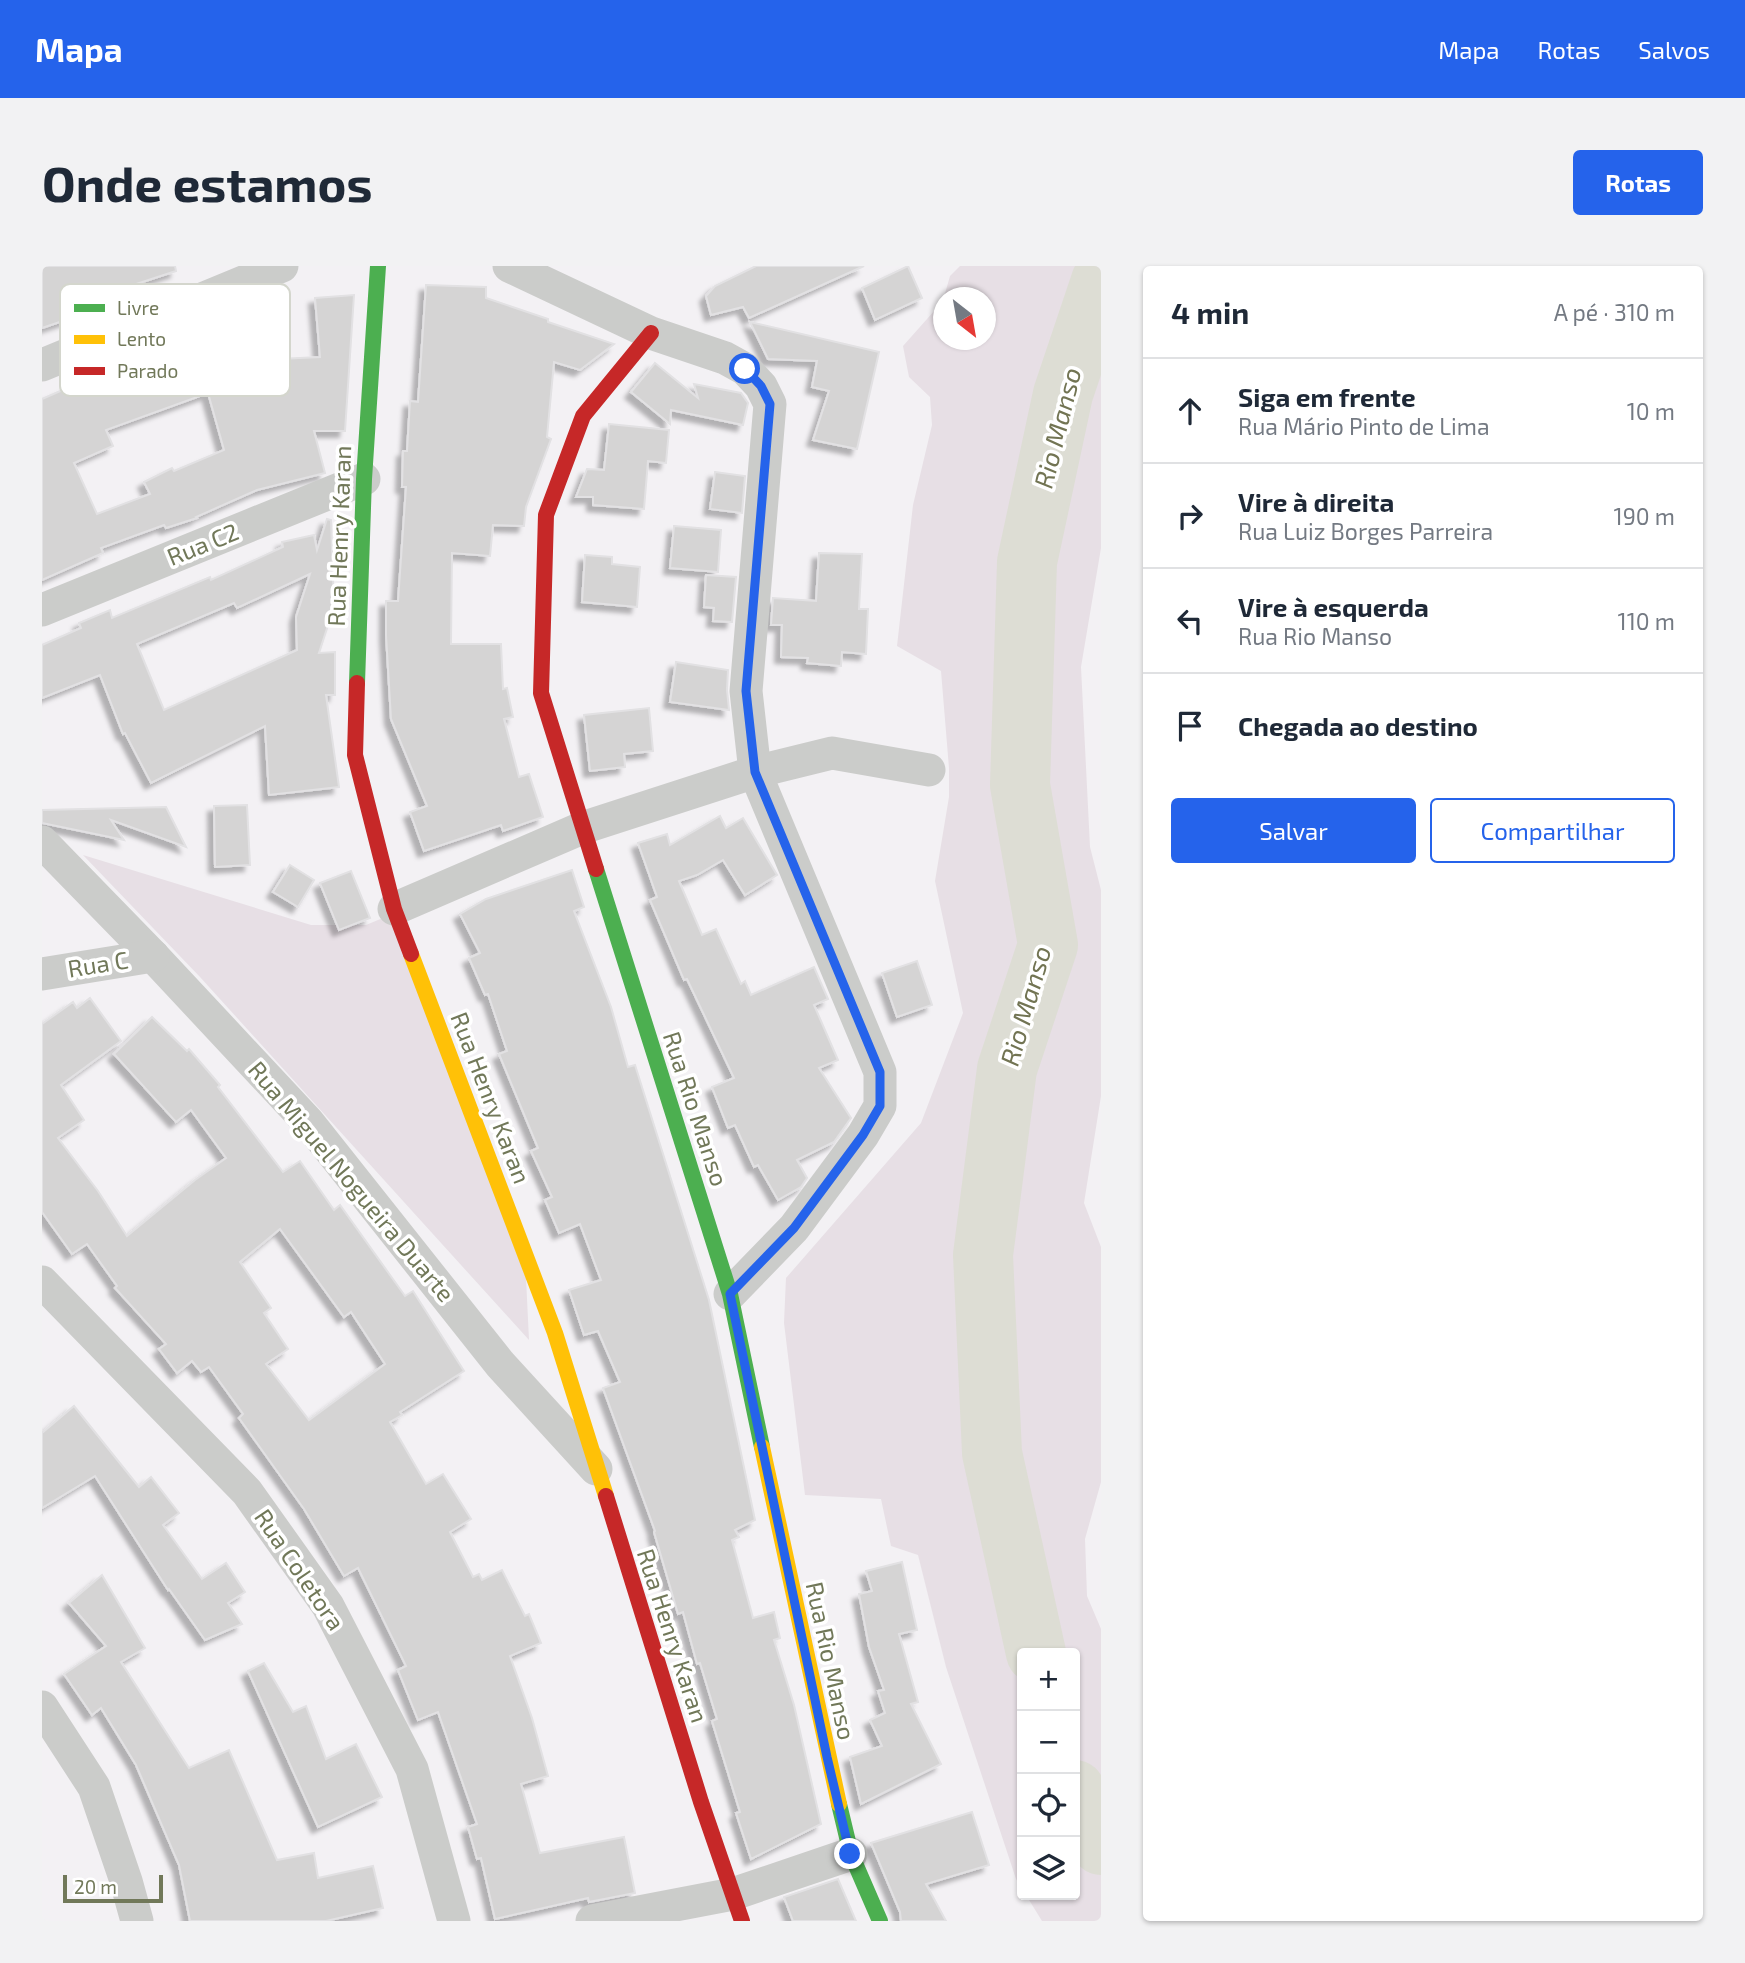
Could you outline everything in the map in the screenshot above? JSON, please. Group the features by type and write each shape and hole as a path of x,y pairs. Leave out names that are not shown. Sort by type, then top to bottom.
{"street":[{"path":"238,284 282,266"},
{"name":"Rua Henry Karan","path":"378,266 364,479 355,755 394,909 555,1333 701,1802 738,1907"},
{"path":"509,266 651,333 725,358 745,369 761,386 770,404 746,691 755,772 880,1072 880,1106 863,1135 794,1228 730,1294"},
{"name":"Rua Rio Manso","path":"651,333 583,416 546,515 541,693 730,1294 827,1757 850,1854 880,1921"},
{"path":"42,365 60,358"},
{"name":"Rua C2","path":"42,610 364,479"},
{"path":"394,909 582,828 755,772 832,753 929,770"},
{"name":"Rua Miguel Nogueira Duarte","path":"42,842 308,1122 500,1364 596,1469"},
{"name":"Rua C","path":"42,975 153,956"},
{"name":"Rua Coletora","path":"42,1282 247,1492 327,1605 412,1769 454,1921"},
{"path":"42,1707 94,1787 137,1921"},
{"path":"592,1921 738,1907 850,1854"}],"shaded area":[{"path":"960,266 1101,266 1101,548 1081,667 1090,847 1101,890 1101,1096 1084,1203 1101,1247 1101,1482 1085,1539 1087,1596 1101,1629 1101,1921 1042,1921 1029,1900 1080,1900 1080,1648 1017,1648 1017,1881 946,1667 918,1555 891,1546 881,1499 805,1495 784,1323 786,1278 921,1123 963,1013 935,881 949,797 941,671 897,646 913,505 932,425 930,397 909,377 903,346 933,312 933,350 996,350 996,287 947,287 950,276"},
{"path":"83,855 311,925 366,925 390,915 526,1278 529,1340 200,977"}],"building":[{"path":"42,266 175,266 176,271 136,284 60,284 60,322 42,328"},
{"path":"756,266 864,266 749,318 743,307 711,315 706,296 715,286"},
{"path":"908,266 922,298 875,320 862,288"},
{"path":"426,285 486,287 486,298 614,344 580,370 554,362 547,437 551,439 526,507 524,526 493,525 490,556 452,553 451,644 501,644 503,689 507,688 513,717 504,719 519,777 529,774 543,817 503,831 501,825 424,851 410,812 427,806 391,719 386,601 398,601 406,487 402,487 403,451 407,451 410,401 418,402"},
{"path":"354,295 345,431 314,431 325,473 257,490 197,518 166,528 164,525 101,548 103,553 42,580 42,399 60,391 60,396 200,396 106,430 113,446 74,463 97,514 150,494 144,482 172,468 174,471 224,450 209,396 290,396 290,358 320,357 315,298"},
{"path":"750,322 879,352 857,449 813,440 829,391 812,387 817,361 768,359"},
{"path":"655,363 698,398 694,384 741,393 748,403 743,425 671,410 670,424 631,392"},
{"path":"609,424 669,430 666,463 648,461 644,509 593,505 593,497 576,497 587,469 604,470"},
{"path":"715,472 745,476 742,513 710,509"},
{"path":"327,519 331,520 334,607 319,653 335,652 335,695 326,695 339,787 269,795 265,726 151,783 125,733 123,734 100,675 42,698 42,645 81,628 79,623 110,610 112,618 210,577 211,580 283,547 282,542 314,535 317,550","holes":["310,574 296,617 297,650 164,710 137,644 234,603 237,608"]},
{"path":"674,526 721,530 718,572 670,568"},
{"path":"819,553 862,554 859,609 868,609 866,654 842,652 841,666 807,663 808,658 781,657 782,625 771,625 773,598 816,601"},
{"path":"585,555 612,557 612,564 640,567 637,607 582,602"},
{"path":"706,575 736,577 732,622 713,621 714,608 704,607"},
{"path":"676,662 728,670 729,710 670,702"},
{"path":"649,708 653,751 624,754 625,767 590,771 584,715"},
{"path":"247,805 250,865 215,867 214,806"},
{"path":"166,807 186,847 111,820 124,840 42,823 42,810"},
{"path":"720,816 726,828 743,818 777,875 745,895 723,860 697,875 679,881 702,935 716,929 741,984 745,981 751,995 814,967 828,999 814,1005 838,1060 819,1068 851,1118 834,1142 797,1160 807,1178 801,1187 778,1200 758,1165 754,1167 735,1125 728,1128 712,1087 734,1078 687,979 684,980 650,900 657,897 638,843 667,834 670,845"},
{"path":"290,865 314,880 298,907 273,892"},
{"path":"572,870 584,907 574,911 611,1007 628,1067 635,1065 709,1300 755,1520 735,1530 739,1537 732,1540 753,1618 774,1612 780,1638 774,1640 794,1705 821,1824 751,1859 736,1813 740,1812 712,1721 717,1719 700,1663 697,1664 683,1612 678,1614 655,1531 603,1388 620,1382 598,1331 584,1335 569,1290 601,1280 580,1224 559,1233 545,1200 552,1197 531,1151 538,1148 499,1054 507,1051 488,994 485,995 469,958 480,953 460,914 486,899"},
{"path":"351,871 370,918 339,930 320,883"},
{"path":"917,961 932,1005 897,1017 882,973"},
{"path":"90,998 121,1041 61,1085 84,1120 58,1138 98,1191 127,1236 226,1158 191,1110 176,1122 114,1054 152,1017 187,1051 189,1049 220,1085 218,1087 283,1172 300,1161 334,1210 340,1205 405,1296 413,1291 464,1371 400,1412 402,1415 390,1422 426,1484 443,1474 471,1519 450,1532 473,1577 479,1574 482,1580 502,1570 525,1616 529,1614 541,1643 510,1656 532,1718 548,1776 521,1784 540,1853 624,1837 635,1893 589,1902 588,1898 495,1919 481,1858 477,1859 468,1827 477,1824 438,1712 418,1720 398,1670 406,1666 358,1568 344,1576 304,1509 239,1418 243,1414 209,1367 201,1372 192,1361 177,1373 159,1349 166,1344 115,1288 117,1286 87,1244 72,1254 42,1212 42,1024 73,1002 77,1008","holes":["280,1229 344,1317 351,1312 385,1364 309,1420 266,1364 288,1349 264,1313 271,1308 240,1262"]},
{"path":"74,1406 139,1487 151,1477 179,1513 163,1525 202,1579 226,1563 245,1592 228,1603 242,1624 205,1640 168,1590 95,1476 42,1508 42,1433"},
{"path":"902,1562 917,1630 899,1634 918,1702 911,1704 941,1764 861,1804 850,1757 882,1746 870,1720 885,1713 878,1691 884,1690 869,1647 859,1594 872,1591 866,1571"},
{"path":"102,1575 145,1648 121,1662 189,1768 229,1750 277,1860 314,1853 318,1878 373,1866 383,1908 326,1921 190,1921 179,1865 136,1765 101,1708 92,1715 64,1674 106,1646 69,1603"},
{"path":"264,1663 293,1712 306,1706 326,1759 356,1744 382,1797 318,1827 248,1671"},
{"path":"972,1812 989,1865 926,1884 946,1921 901,1921 900,1912 871,1843"},
{"path":"838,1879 856,1921 793,1921 784,1897"}],"waterway":[{"name":"Rio Manso","path":"1035,1648 992,1453 983,1255 1007,1069 1048,945 1020,785 1027,562 1063,394 1101,281"},
{"name":"Rio Manso","path":"1080,1801 1101,1845"}],"traffic: fast":[{"path":"357,683 364,479 378,266"},
{"path":"596,869 730,1294 762,1447"},
{"path":"839,1804 851,1854 880,1921"}],"traffic: slow":[{"path":"411,954 555,1333 606,1496"},
{"path":"762,1447 839,1804"}],"traffic: jam":[{"path":"596,869 541,693 546,515 583,416 651,333"},
{"path":"357,683 355,755 394,909 411,954"},
{"path":"606,1496 701,1802 742,1921"}],"route":[{"path":"745,369 761,386 770,404 746,691 755,772 880,1072 880,1106 863,1135 794,1228 730,1294 827,1757 850,1854"}]}
